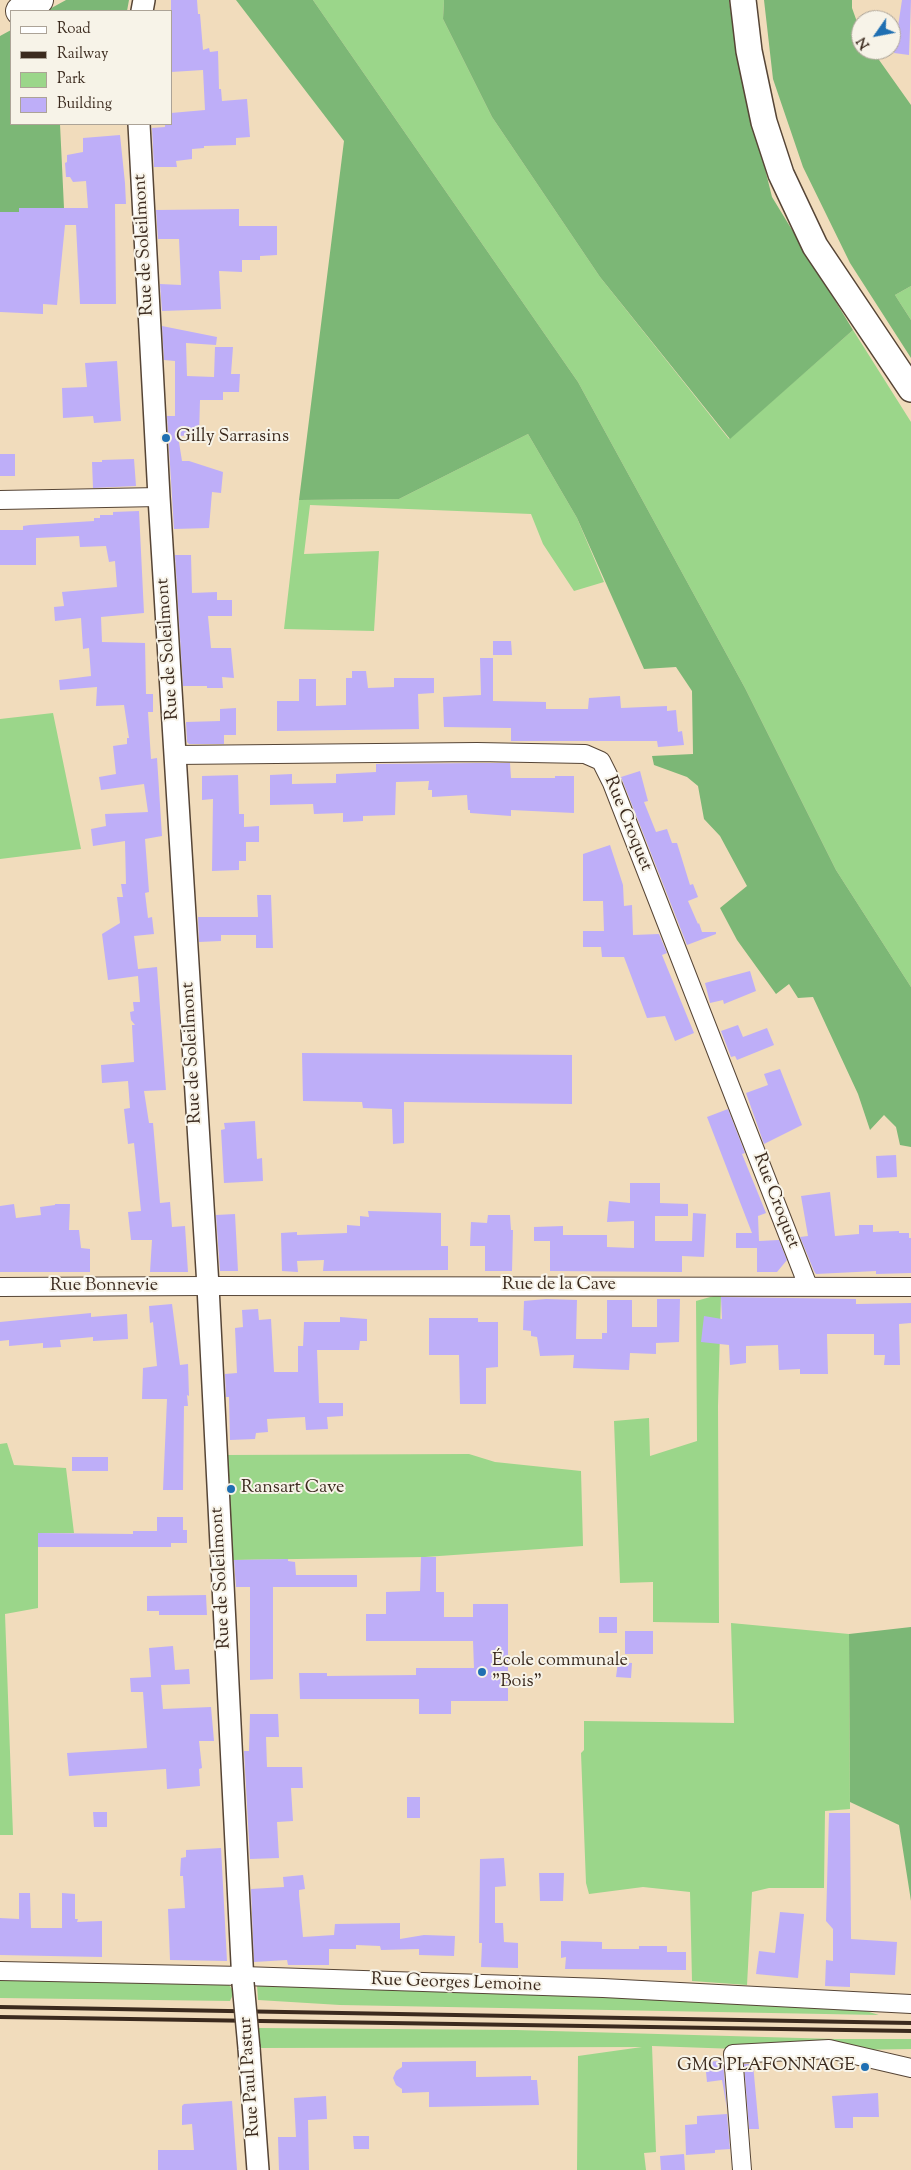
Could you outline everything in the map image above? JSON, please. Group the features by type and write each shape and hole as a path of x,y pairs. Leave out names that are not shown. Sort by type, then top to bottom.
{"highway":[{"path":"22,10 39,0"}],"main road":[{"path":"743,0 749,51 764,122 781,174 815,246 911,389"}],"street":[{"name":"Rue de Soleilmont","path":"139,125 159,497 208,1286 243,1980"},
{"path":"0,500 159,497"},
{"name":"Rue Croquet","path":"175,755 477,752 586,754 601,762 622,810 808,1286"},
{"name":"Rue de la Cave","path":"208,1286 911,1287"},
{"name":"Rue Bonnevie","path":"0,1287 208,1286"},
{"name":"Rue Georges Lemoine","path":"0,1971 243,1980 603,1988 911,2004"},
{"name":"Rue Paul Pastur","path":"243,1980 258,2170"},
{"path":"742,2170 733,2054 829,2049 911,2068"}],"green space":[{"path":"66,0 129,0 127,10 48,10"},
{"path":"236,0 313,0 578,382 745,688 836,870 911,987 911,1147 900,1145 896,1127 884,1115 870,1130 858,1094 813,997 798,998 789,984 776,994 737,940 720,908 747,886 720,836 704,819 698,786 687,777 654,765 652,756 693,754 692,691 676,667 644,669 577,518 528,434 399,499 299,500 344,141"},
{"path":"313,0 444,0 443,19 492,117 600,277 729,439 853,330 911,422 911,987 836,870 745,688 578,382"},
{"path":"444,0 729,0 738,60 772,197 853,330 730,439 600,277 492,117 443,19"},
{"path":"764,0 852,0 851,60 879,60 911,105 911,286 895,295 911,320 911,358 850,263 803,167 773,79"},
{"path":"10,31 10,125 60,125 64,208 19,208 19,212 0,212 0,36"},
{"path":"911,286 911,320 895,295"},
{"path":"528,434 577,518 604,582 574,591 543,544 531,514 310,505 304,554 379,551 374,631 284,629 299,500 399,499"},
{"path":"53,713 81,849 0,859 0,719"},
{"path":"721,1294 718,1406 719,1623 653,1622 653,1582 620,1583 614,1421 649,1418 650,1456 697,1441 696,1301"},
{"path":"7,1443 14,1465 66,1468 74,1533 38,1533 38,1608 5,1614 13,1835 0,1835 0,1444"},
{"path":"469,1454 495,1462 581,1471 583,1546 425,1557 233,1560 225,1455"},
{"path":"731,1623 849,1634 850,1809 825,1811 824,1888 769,1888 752,1892 747,1985 692,1981 690,1892 643,1887 589,1894 586,1883 581,1753 584,1750 584,1721 734,1723"},
{"path":"911,1627 911,1901 899,1825 850,1802 849,1634"},
{"path":"0,1975 222,1975 234,1992 230,2001 0,1998"},
{"path":"257,1985 830,2000 879,2015 340,2005 258,2000"},
{"path":"259,2028 516,2030 836,2039 911,2039 911,2049 793,2051 652,2046 656,2152 644,2153 646,2170 577,2170 578,2056 642,2047 259,2048"}],"building":[{"path":"171,0 197,0 203,50 209,48 210,52 218,51 219,89 221,89 222,101 247,99 250,137 236,138 236,145 204,146 204,148 192,149 192,159 176,161 177,167 154,167 152,128 172,125 172,113 205,110 203,70 172,72"},
{"path":"902,0 911,0 909,55 901,54"},
{"path":"120,135 126,204 115,204 116,304 80,304 76,225 65,225 57,305 43,304 43,314 0,312 0,212 19,212 19,208 88,208 86,181 73,182 70,177 66,177 65,163 67,162 67,155 83,152 83,138"},
{"path":"239,209 239,226 277,226 277,255 260,256 260,260 242,260 242,272 219,271 221,309 162,311 160,284 181,285 179,239 158,239 156,210"},
{"path":"162,326 217,337 216,345 186,343 187,376 214,377 215,347 233,347 231,374 240,374 239,392 223,392 223,400 200,400 199,435 178,436 182,461 189,461 223,472 221,493 212,492 209,528 174,529 167,416 175,416 175,361 164,360"},
{"path":"117,361 121,421 94,423 93,416 63,418 62,388 87,387 85,363"},
{"path":"0,454 15,454 15,476 0,476"},
{"path":"134,459 136,486 93,488 92,462"},
{"path":"139,511 144,613 101,617 102,642 145,643 146,694 153,694 153,712 148,712 151,759 157,758 162,836 145,839 149,892 145,893 148,918 152,917 154,934 134,936 138,969 157,967 166,1090 144,1091 149,1123 153,1123 160,1203 170,1202 172,1227 185,1226 188,1272 150,1272 152,1240 131,1240 128,1212 141,1211 134,1143 128,1144 124,1109 130,1108 128,1081 102,1083 101,1065 134,1062 132,1025 135,1025 131,1020 130,1012 134,1011 133,1002 140,1002 138,976 108,980 102,934 120,923 117,897 123,897 121,884 126,884 125,841 93,846 91,829 106,826 105,814 148,812 144,784 101,790 99,777 116,774 113,746 127,744 127,738 129,738 124,705 96,706 97,687 60,690 59,680 91,676 89,648 83,649 81,618 55,621 54,607 64,606 62,592 117,587 115,561 109,562 106,546 80,547 79,536 36,538 36,565 0,565 0,530 23,530 23,526 30,525 94,521 94,518 100,518 100,515 113,515 113,512"},
{"path":"175,555 191,555 192,593 217,592 217,600 232,600 232,616 208,616 211,648 231,648 234,678 222,677 223,688 183,686"},
{"path":"493,641 511,641 512,655 493,655"},
{"path":"480,658 493,658 493,701 546,702 546,709 588,709 589,698 620,696 621,708 667,706 667,711 676,710 678,732 682,731 684,745 658,747 657,741 511,741 511,728 444,727 443,697 481,695"},
{"path":"352,671 366,671 368,688 394,687 394,678 434,678 434,693 418,694 419,729 277,731 277,701 299,701 299,679 316,679 316,706 346,705 346,678 352,678"},
{"path":"236,708 236,735 224,735 224,744 189,744 187,742 186,722 220,721 220,709"},
{"path":"510,763 511,778 574,776 574,813 511,810 511,816 470,813 467,795 432,797 432,790 428,790 429,781 396,782 395,815 363,816 363,821 343,822 343,813 314,814 313,804 270,805 270,775 292,774 292,784 336,783 336,774 376,772 376,764"},
{"path":"640,771 648,801 644,802 656,832 667,829 672,843 677,843 690,885 693,884 698,897 688,901 698,924 702,932 716,932 716,934 687,945 621,777"},
{"path":"238,775 239,814 244,814 244,827 259,826 259,842 246,842 246,861 239,861 239,870 212,871 213,799 202,800 202,776"},
{"path":"610,845 623,885 624,906 632,905 633,935 659,934 667,953 662,955 694,1033 675,1041 665,1016 647,1018 624,957 602,957 601,947 583,947 583,931 604,931 603,901 583,901 583,854"},
{"path":"257,895 271,895 273,948 256,948 256,935 221,935 221,941 199,942 198,917 258,917"},
{"path":"750,971 756,991 724,1004 723,1000 710,1003 705,983"},
{"path":"738,1025 743,1037 767,1028 774,1045 737,1060 735,1056 731,1057 721,1031"},
{"path":"302,1053 572,1055 572,1104 404,1102 404,1143 393,1144 392,1109 363,1108 362,1102 303,1101"},
{"path":"780,1069 802,1125 764,1144 746,1093 768,1085 764,1074"},
{"path":"728,1109 745,1153 742,1154 766,1213 758,1216 759,1241 779,1240 787,1260 777,1272 757,1272 757,1248 736,1248 736,1233 752,1233 707,1117"},
{"path":"255,1121 257,1159 262,1158 263,1181 224,1183 221,1130 225,1129 224,1123"},
{"path":"896,1155 897,1177 877,1178 876,1156"},
{"path":"630,1183 660,1183 660,1203 688,1204 688,1216 655,1216 655,1241 692,1241 693,1213 706,1214 704,1257 682,1256 682,1272 550,1271 550,1241 534,1241 534,1227 563,1226 563,1235 607,1235 607,1247 634,1248 634,1221 607,1222 609,1201 630,1203"},
{"path":"830,1192 835,1236 859,1234 859,1225 873,1225 873,1232 899,1231 899,1233 909,1233 909,1238 911,1238 911,1273 876,1274 876,1271 816,1274 800,1237 808,1236 801,1196"},
{"path":"14,1204 16,1218 41,1215 40,1207 70,1204 69,1230 79,1230 81,1248 90,1249 90,1272 0,1272 0,1206"},
{"path":"368,1211 441,1213 441,1246 448,1246 448,1270 323,1271 324,1260 297,1261 298,1272 282,1271 281,1233 297,1232 297,1235 347,1233 347,1225 360,1226 360,1216 369,1217"},
{"path":"235,1214 238,1271 220,1271 216,1215"},
{"path":"488,1215 510,1215 511,1230 513,1230 512,1271 485,1271 485,1246 470,1246 471,1222 487,1223"},
{"path":"721,1297 856,1299 856,1304 911,1303 911,1323 899,1324 900,1365 884,1365 885,1355 874,1355 874,1334 827,1334 828,1374 800,1374 800,1369 779,1370 778,1345 746,1346 746,1363 730,1365 729,1345 701,1342 704,1316 722,1319"},
{"path":"546,1299 577,1300 576,1339 602,1339 602,1333 607,1333 607,1300 632,1300 632,1327 657,1327 657,1299 680,1299 679,1342 656,1343 656,1354 630,1353 629,1370 573,1368 574,1355 540,1356 537,1337 531,1336 531,1331 523,1330 524,1301"},
{"path":"172,1304 180,1365 188,1364 189,1396 187,1395 188,1406 184,1406 183,1490 163,1490 167,1399 142,1399 143,1368 157,1366 153,1322 150,1323 149,1306"},
{"path":"258,1309 259,1320 271,1319 274,1372 298,1372 298,1346 303,1346 304,1322 340,1322 340,1317 367,1319 367,1341 360,1341 359,1350 317,1350 319,1403 343,1403 343,1416 327,1417 328,1429 306,1430 305,1417 267,1419 268,1432 256,1433 255,1439 230,1440 229,1397 226,1397 225,1374 237,1373 235,1328 243,1327 242,1310"},
{"path":"91,1313 91,1317 127,1314 128,1339 93,1341 93,1337 60,1340 61,1347 43,1348 43,1343 9,1346 9,1340 0,1341 0,1322"},
{"path":"429,1318 478,1318 478,1322 498,1322 498,1367 486,1368 486,1404 460,1404 459,1355 429,1355"},
{"path":"72,1457 108,1457 108,1471 72,1471"},
{"path":"157,1517 183,1517 183,1530 187,1530 187,1543 171,1543 171,1547 38,1547 38,1533 133,1534 133,1531 157,1531"},
{"path":"421,1557 436,1557 436,1592 444,1592 444,1617 473,1617 473,1604 508,1604 508,1701 451,1701 451,1714 419,1714 419,1699 300,1699 299,1673 327,1673 327,1676 416,1675 416,1668 474,1668 473,1641 366,1641 366,1614 386,1614 386,1592 420,1591"},
{"path":"288,1559 288,1561 295,1562 296,1575 357,1575 357,1587 273,1587 273,1679 250,1680 250,1587 236,1587 234,1560"},
{"path":"206,1595 207,1615 159,1615 159,1611 147,1611 147,1596"},
{"path":"599,1617 617,1617 617,1633 599,1633"},
{"path":"625,1631 653,1631 653,1654 625,1654"},
{"path":"173,1646 175,1670 189,1669 190,1684 161,1685 163,1709 211,1707 214,1741 199,1741 202,1768 199,1769 200,1786 167,1789 166,1769 69,1776 67,1753 147,1748 143,1692 131,1692 130,1678 151,1677 149,1648"},
{"path":"618,1662 632,1663 631,1678 616,1677"},
{"path":"250,1714 278,1714 279,1737 266,1737 267,1767 302,1767 303,1788 291,1788 293,1821 277,1822 279,1858 250,1859 244,1751 249,1751"},
{"path":"407,1797 420,1797 420,1818 407,1818"},
{"path":"93,1812 107,1812 107,1827 94,1827"},
{"path":"829,1813 850,1813 851,1939 897,1942 895,1975 850,1973 850,1987 825,1986 826,1960 833,1961 833,1929 826,1921"},
{"path":"221,1848 227,1961 170,1960 168,1909 185,1908 183,1876 180,1876 181,1858 186,1857 186,1850"},
{"path":"504,1858 506,1886 495,1887 495,1923 503,1923 504,1942 518,1943 518,1968 481,1967 482,1943 479,1943 480,1859"},
{"path":"539,1873 564,1873 563,1901 540,1901"},
{"path":"303,1875 305,1889 299,1890 299,1895 303,1937 334,1935 335,1924 400,1923 400,1939 424,1935 455,1936 454,1956 419,1955 419,1949 381,1950 380,1946 356,1945 356,1949 329,1949 329,1965 288,1965 287,1960 254,1962 251,1889 284,1887 283,1877"},
{"path":"19,1893 30,1893 31,1928 62,1928 62,1893 75,1894 75,1919 78,1919 77,1922 102,1921 102,1957 0,1955 0,1918 19,1919"},
{"path":"780,1912 804,1914 798,1978 756,1974 759,1951 775,1953"},
{"path":"561,1941 602,1942 602,1949 639,1949 639,1946 667,1946 667,1952 686,1952 686,1970 565,1969 566,1957 561,1958"},
{"path":"476,2061 476,2077 531,2076 531,2080 537,2080 539,2105 429,2107 429,2092 402,2093 402,2089 396,2085 393,2078 396,2071 402,2067 402,2062"},
{"path":"719,2061 719,2063 723,2062 727,2109 722,2080 707,2082 705,2062"},
{"path":"744,2064 753,2064 759,2129 749,2129"},
{"path":"878,2093 879,2117 853,2117 853,2128 835,2128 832,2096"},
{"path":"326,2096 327,2119 308,2120 309,2170 279,2170 278,2137 296,2137 294,2098"},
{"path":"232,2101 237,2170 158,2170 158,2150 194,2150 192,2124 182,2125 182,2106 184,2104"},
{"path":"727,2114 730,2149 715,2150 715,2153 686,2155 685,2125 697,2124 697,2116"},
{"path":"353,2136 369,2136 369,2149 354,2149"},
{"path":"684,2154 685,2170 661,2170 660,2156"}],"railway":[{"path":"0,2007 911,2023"},
{"path":"0,2017 911,2031"}],"place":[{"name":"Gilly Sarrasins","path":"166,438"},
{"name":"Ransart Cave","path":"231,1489"},
{"name":"École communale \"Bois\"","path":"482,1672"},
{"name":"GMG PLAFONNAGE","path":"865,2067"}]}
